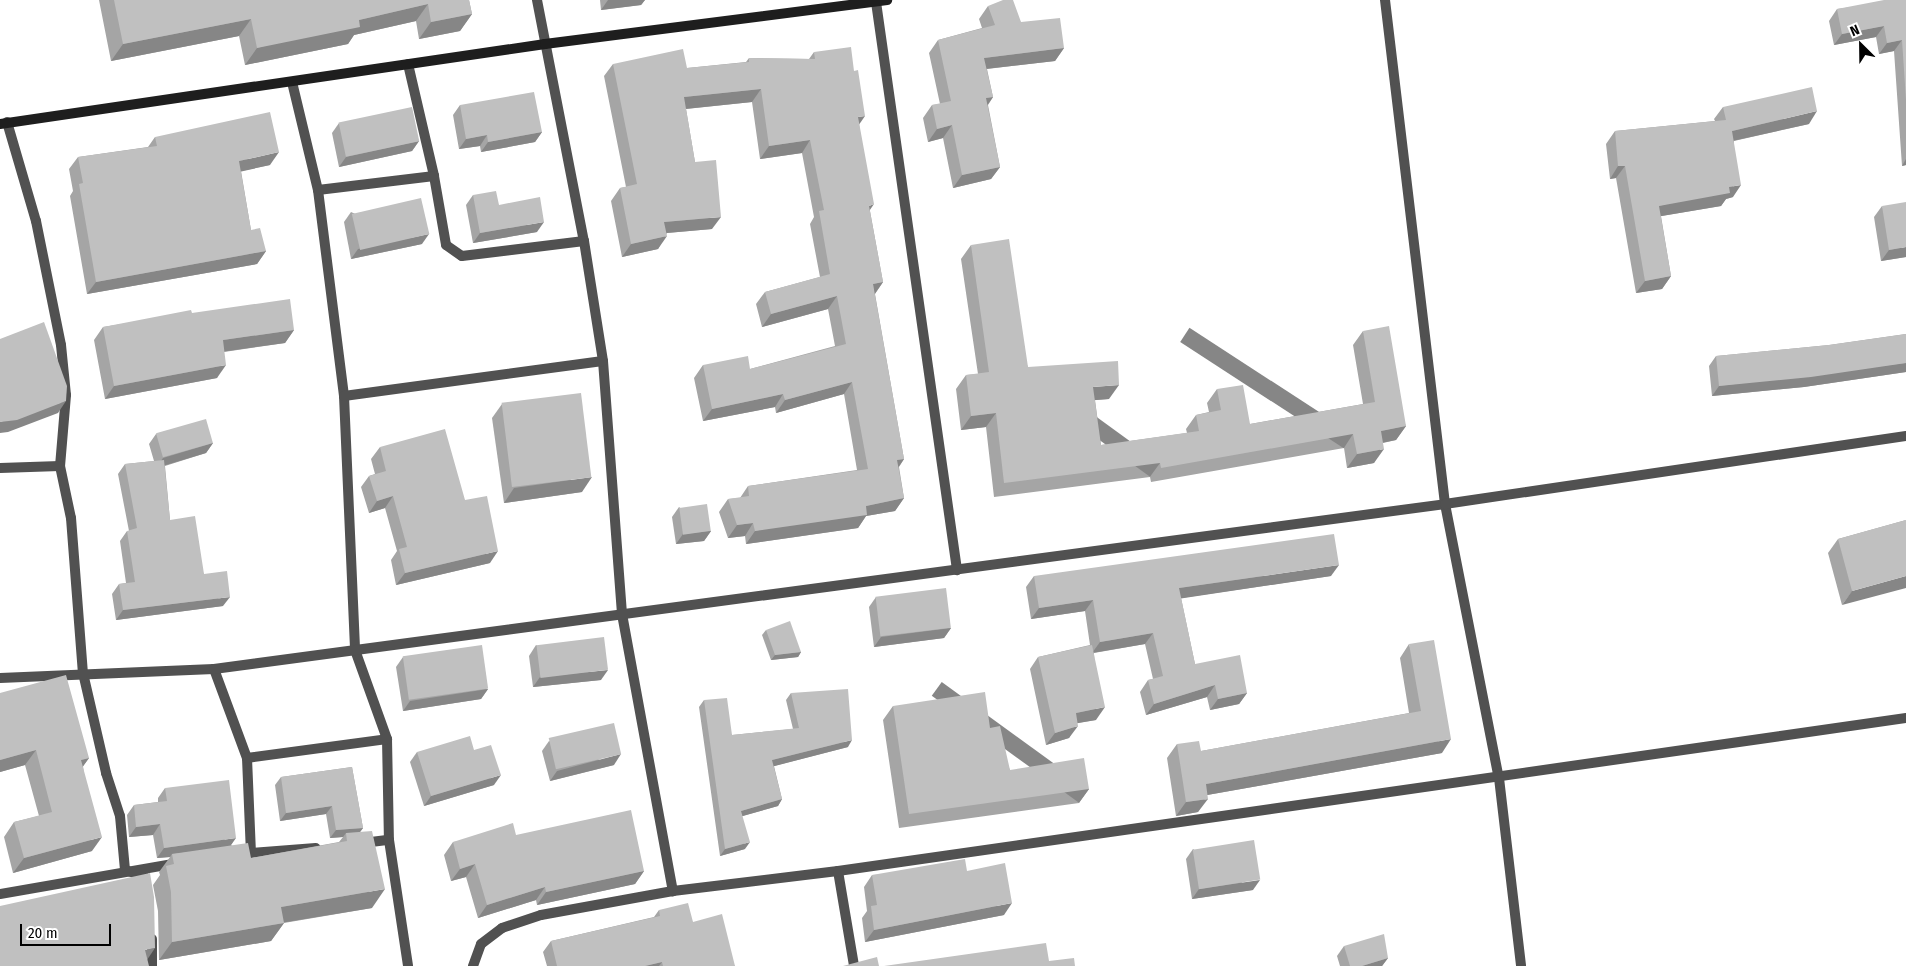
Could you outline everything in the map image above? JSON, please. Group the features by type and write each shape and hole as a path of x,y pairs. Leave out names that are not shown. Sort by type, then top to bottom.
{"street":[{"path":"537,0 584,241 602,361 622,614 674,891"},
{"path":"125,870 120,816 106,773 83,673 71,518 60,466 66,395 61,345 36,221 3,123 545,44 887,0"},
{"path":"1385,0 1446,504 1499,778 1521,966"},
{"path":"876,2 957,570"},
{"path":"408,64 434,176 446,245 462,256 584,241"},
{"path":"292,82 318,190 344,396 355,650 388,739 389,840 408,966"},
{"path":"318,190 434,176"},
{"path":"344,396 602,361"},
{"path":"0,678 83,673 214,669 1446,504 1906,436"},
{"path":"0,468 60,466"},
{"path":"214,669 247,758 251,852"},
{"path":"474,966 481,944 502,928 541,915 674,891 838,871 1499,778 1906,718"},
{"path":"247,758 388,739"},
{"path":"352,844 389,840"},
{"path":"231,855 323,847"},
{"path":"0,894 125,870 193,861"},
{"path":"125,870 144,876 148,894"},
{"path":"838,871 854,966"},
{"path":"151,930 152,966"}],"building":[{"path":"114,0 469,0 472,14 431,22 428,4 359,20 360,27 257,48 251,19 123,44"},
{"path":"1003,0 1013,0 1021,22 1060,18 1064,48 984,58 993,97 986,98 1000,167 962,175 952,125 937,129 932,105 951,101 938,40 995,25 988,6"},
{"path":"1884,0 1906,0 1906,100 1902,40 1887,43 1884,26 1842,34 1837,9"},
{"path":"851,47 854,71 858,70 865,116 858,117 874,204 869,206 883,282 873,284 904,459 897,460 904,498 866,506 867,515 755,531 753,523 737,525 728,499 749,496 748,486 868,469 852,382 785,400 783,394 712,409 703,365 748,356 750,369 846,344 837,296 771,314 765,292 830,274 819,211 824,210 810,140 769,146 761,89 684,97 695,162 716,160 721,217 664,222 667,236 631,244 620,188 637,184 613,64 683,49 687,68 749,62 749,58 815,59 814,52"},
{"path":"1812,87 1817,111 1732,131 1741,185 1729,187 1730,193 1659,206 1671,276 1645,281 1625,166 1618,166 1615,131 1726,120 1723,107"},
{"path":"534,92 542,132 488,142 487,135 466,139 460,105"},
{"path":"412,107 419,141 346,157 339,123"},
{"path":"270,112 279,152 239,161 251,230 260,228 266,251 96,282 79,184 83,183 78,157 157,146 155,137"},
{"path":"496,191 499,205 540,197 544,222 480,233 473,195"},
{"path":"421,198 429,234 360,250 352,214"},
{"path":"1906,202 1906,247 1889,250 1882,206"},
{"path":"1009,239 1028,367 1118,361 1119,385 1093,387 1101,445 1199,431 1196,415 1221,410 1217,389 1243,385 1250,424 1375,402 1363,331 1389,326 1406,426 1381,431 1384,449 1357,454 1353,434 1161,468 1160,463 1004,483 996,413 971,416 966,375 989,372 971,245"},
{"path":"290,299 294,330 223,340 226,365 114,386 103,327 191,310 192,313"},
{"path":"44,322 67,386 66,401 17,420 0,422 0,339"},
{"path":"1906,334 1906,363 1811,377 1719,386 1716,356 1829,345"},
{"path":"581,393 591,477 512,487 502,403"},
{"path":"206,419 213,443 163,457 156,433"},
{"path":"445,429 465,500 487,496 498,551 405,573 399,549 407,547 393,496 377,501 369,476 386,471 380,447"},
{"path":"164,460 170,520 195,516 204,574 227,571 230,597 123,610 119,584 135,582 127,531 137,528 125,464"},
{"path":"707,504 711,531 683,535 679,508"},
{"path":"1906,520 1906,576 1852,591 1838,539"},
{"path":"1334,534 1339,565 1179,588 1195,664 1240,655 1247,693 1218,699 1215,685 1154,704 1148,680 1163,676 1153,633 1100,642 1093,600 1039,608 1034,576"},
{"path":"946,588 951,628 880,636 876,597"},
{"path":"790,621 801,652 775,655 766,630"},
{"path":"604,637 608,670 541,678 537,645"},
{"path":"1434,640 1451,739 1206,784 1208,799 1186,802 1177,744 1199,741 1201,751 1421,711 1409,644"},
{"path":"482,645 488,689 409,700 403,656"},
{"path":"1092,645 1105,707 1076,713 1078,726 1055,733 1038,657"},
{"path":"66,675 89,758 81,760 102,837 24,858 14,822 52,812 36,750 0,760 0,693"},
{"path":"848,689 852,740 772,760 782,799 741,811 750,842 725,849 704,700 727,698 732,735 799,728 791,693"},
{"path":"985,692 990,728 1000,726 1010,770 1084,758 1089,789 909,814 893,706"},
{"path":"614,723 621,754 556,769 549,738"},
{"path":"470,736 474,750 491,745 501,775 431,796 417,752"},
{"path":"352,767 363,828 336,830 332,806 286,813 281,777"},
{"path":"229,780 236,838 164,848 160,824 136,827 134,805 167,801 165,788"},
{"path":"631,810 644,871 546,892 545,887 487,905 475,864 460,869 453,842 513,823 516,835"},
{"path":"372,831 385,889 281,907 284,923 172,942 171,892 166,866 174,864 172,854 248,843 251,858 347,841 346,833"},
{"path":"1254,840 1260,880 1199,889 1193,850"},
{"path":"965,859 967,871 1005,863 1012,903 874,930 871,906 877,905 872,875"},
{"path":"150,873 154,897 155,948 145,950 149,966 0,966 0,906"},
{"path":"688,903 693,922 722,914 735,966 663,966 662,962 645,966 557,966 551,941 660,916 659,910"},
{"path":"1384,934 1388,958 1362,966 1350,966 1344,946"},
{"path":"1046,943 1049,961 1074,958 1075,966 884,966"},
{"path":"877,957 879,966 843,966"}]}
